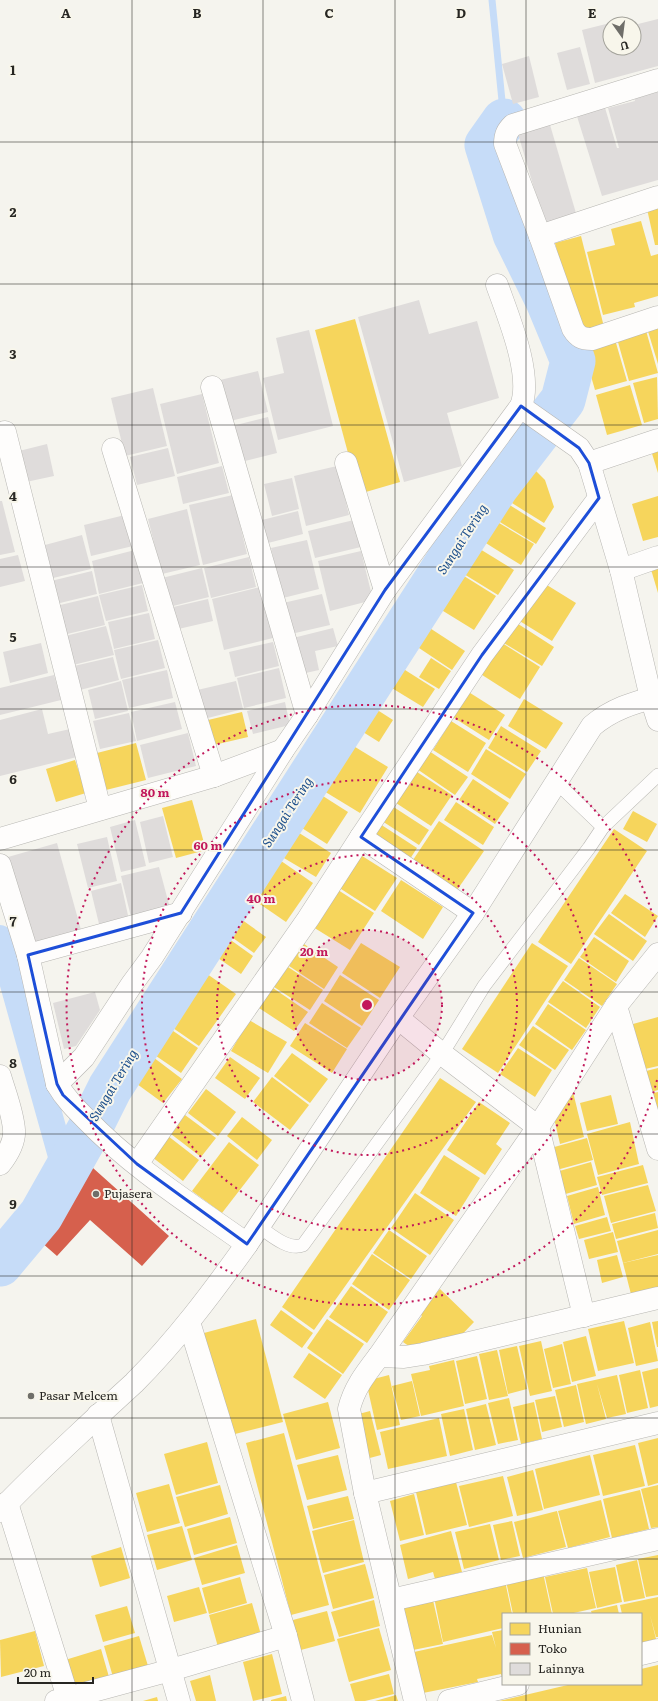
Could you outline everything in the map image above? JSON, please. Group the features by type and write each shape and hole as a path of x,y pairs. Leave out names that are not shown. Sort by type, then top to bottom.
{"street":[{"path":"658,80 531,118 513,125 506,132 505,144 540,236 573,330 577,336 584,339 592,338 658,317"},
{"path":"540,236 658,197"},
{"path":"60,1090 181,913 385,590 523,408 525,397 523,370 497,285"},
{"path":"212,387 307,715"},
{"path":"523,408 584,456 599,498 621,570 655,697 658,720"},
{"path":"5,432 100,809"},
{"path":"584,456 658,440"},
{"path":"113,449 214,776"},
{"path":"346,463 385,590"},
{"path":"137,1164 308,920 361,837 482,656 599,498"},
{"path":"621,570 658,557"},
{"path":"286,1636 64,1700 3,1507 98,1415 133,1384 161,1355 189,1322 247,1244 398,1018 473,913 592,726 615,709 655,697"},
{"path":"0,839 214,776 283,750"},
{"path":"361,837 473,913"},
{"path":"0,865 28,955 60,1090 97,1130 137,1164 247,1244"},
{"path":"28,955 181,913"},
{"path":"415,1701 365,1493 349,1409 352,1396 365,1374 380,1356 538,1127 616,1006 658,954"},
{"path":"616,1006 658,1149"},
{"path":"398,1018 442,1054 538,1127 584,1316"},
{"path":"0,1076 14,1131 13,1140 0,1164"},
{"path":"380,1356 404,1357 423,1354 658,1298"},
{"path":"189,1322 286,1636 303,1701"},
{"path":"98,1415 179,1701"},
{"path":"365,1493 658,1424"},
{"path":"391,1600 658,1540"},
{"path":"642,1654 658,1650"},
{"path":"449,1701 514,1685"}],"lane":[{"path":"258,1226 288,1245 294,1247 303,1245 442,1054 484,986 574,869 603,827 658,775"},
{"path":"557,783 603,827"}],"highlighted area":[{"path":"521,406 579,448 589,463 599,498 482,655 361,837 473,913 247,1244 137,1164 63,1095 57,1084 28,955 181,913 385,590"}],"building: Hunian":[{"path":"658,207 658,245 655,245 647,209"},
{"path":"641,221 651,256 658,254 658,296 634,303 635,307 603,315 587,252 615,245 611,229"},
{"path":"581,236 604,327 579,333 555,243"},
{"path":"355,319 400,482 359,494 315,330"},
{"path":"658,325 658,364 647,328"},
{"path":"645,327 658,373 629,381 616,335"},
{"path":"614,336 627,381 595,390 582,345"},
{"path":"657,377 658,419 644,423 633,383"},
{"path":"630,385 642,425 607,435 596,395"},
{"path":"658,445 658,473 650,447"},
{"path":"531,466 545,480 554,507 544,523 507,500"},
{"path":"658,496 658,537 643,541 632,504"},
{"path":"505,502 546,528 536,544 495,519"},
{"path":"494,520 534,544 521,565 481,540"},
{"path":"475,546 514,570 498,595 459,571"},
{"path":"658,564 658,593 650,566"},
{"path":"456,571 496,596 474,630 435,606"},
{"path":"542,582 576,603 552,641 518,620"},
{"path":"512,620 554,647 542,666 499,640"},
{"path":"419,621 465,651 452,670 407,640"},
{"path":"499,641 540,667 520,699 479,673"},
{"path":"431,658 451,671 439,689 419,677"},
{"path":"394,663 435,689 423,707 382,682"},
{"path":"467,691 505,715 489,740 451,716"},
{"path":"524,699 563,723 546,749 508,726"},
{"path":"368,704 393,720 379,742 355,727"},
{"path":"242,712 248,737 214,745 208,720"},
{"path":"451,721 486,743 468,772 433,750"},
{"path":"501,726 541,751 527,772 488,748"},
{"path":"342,739 388,767 360,813 314,785"},
{"path":"136,743 146,780 106,790 97,753"},
{"path":"486,749 526,774 510,799 471,774"},
{"path":"429,751 468,777 455,795 417,769"},
{"path":"75,760 86,793 56,802 46,769"},
{"path":"414,770 452,795 431,826 393,801"},
{"path":"473,779 509,803 495,824 459,800"},
{"path":"315,791 348,812 327,844 294,823"},
{"path":"192,800 206,850 176,858 162,808"},
{"path":"456,802 494,827 483,845 444,820"},
{"path":"392,806 429,830 419,845 382,821"},
{"path":"633,811 657,824 647,842 623,829"},
{"path":"439,821 484,851 455,893 411,863"},
{"path":"380,824 417,848 408,862 371,838"},
{"path":"288,826 331,853 316,877 272,851"},
{"path":"614,829 647,851 571,964 538,942"},
{"path":"271,854 313,883 286,922 244,893"},
{"path":"359,854 397,878 375,911 338,887"},
{"path":"401,880 443,907 423,939 381,911"},
{"path":"338,890 374,913 350,950 313,927"},
{"path":"625,894 658,916 645,937 611,913"},
{"path":"231,912 266,937 254,953 219,928"},
{"path":"609,914 647,941 633,961 594,934"},
{"path":"218,931 253,956 241,974 205,949"},
{"path":"594,937 629,961 616,982 580,957"},
{"path":"361,943 400,967 380,998 342,973"},
{"path":"532,943 568,966 498,1073 462,1049"},
{"path":"304,944 338,967 324,989 289,966"},
{"path":"579,958 617,984 602,1006 564,980"},
{"path":"197,967 236,994 199,1046 160,1019"},
{"path":"288,967 323,990 310,1010 274,987"},
{"path":"340,975 379,1000 362,1026 324,1001"},
{"path":"563,981 600,1007 586,1028 548,1002"},
{"path":"273,988 308,1012 294,1031 259,1008"},
{"path":"322,1003 361,1028 347,1048 309,1023"},
{"path":"548,1004 586,1030 572,1050 535,1024"},
{"path":"658,1017 658,1066 645,1069 633,1024"},
{"path":"249,1020 287,1042 268,1073 231,1051"},
{"path":"160,1022 198,1048 181,1073 143,1047"},
{"path":"305,1023 347,1049 332,1073 290,1046"},
{"path":"533,1026 569,1050 555,1070 519,1045"},
{"path":"518,1048 552,1070 535,1097 500,1074"},
{"path":"145,1051 182,1079 163,1103 126,1076"},
{"path":"292,1053 328,1079 310,1103 274,1076"},
{"path":"230,1057 260,1078 245,1099 215,1078"},
{"path":"658,1068 658,1090 648,1093 642,1072"},
{"path":"272,1077 309,1105 290,1130 253,1102"},
{"path":"440,1078 476,1102 314,1330 282,1307"},
{"path":"206,1089 236,1112 218,1136 188,1113"},
{"path":"573,1092 584,1137 560,1144 554,1118"},
{"path":"658,1092 658,1115 648,1094"},
{"path":"611,1095 618,1124 587,1131 580,1103"},
{"path":"479,1102 510,1123 496,1144 502,1149 485,1175 447,1150"},
{"path":"185,1115 216,1138 201,1157 171,1134"},
{"path":"242,1117 272,1140 257,1160 227,1136"},
{"path":"630,1122 639,1164 598,1175 587,1134"},
{"path":"168,1136 199,1160 183,1181 152,1157"},
{"path":"587,1138 593,1160 553,1171 547,1149"},
{"path":"229,1142 259,1165 222,1213 192,1191"},
{"path":"444,1155 480,1178 456,1216 420,1193"},
{"path":"591,1162 597,1185 562,1195 556,1172"},
{"path":"643,1165 648,1183 602,1195 597,1177"},
{"path":"648,1185 656,1211 611,1223 604,1196"},
{"path":"598,1187 605,1215 574,1224 567,1196"},
{"path":"415,1193 454,1220 430,1255 391,1228"},
{"path":"655,1213 658,1228 616,1239 612,1224"},
{"path":"607,1217 611,1231 579,1239 575,1226"},
{"path":"389,1230 427,1256 411,1279 373,1253"},
{"path":"658,1230 658,1254 623,1263 617,1241"},
{"path":"613,1232 618,1252 589,1259 584,1240"},
{"path":"372,1254 410,1280 389,1310 352,1284"},
{"path":"617,1255 623,1277 602,1283 597,1260"},
{"path":"658,1255 658,1295 633,1302 623,1263"},
{"path":"351,1286 388,1312 367,1343 329,1317"},
{"path":"440,1289 474,1322 452,1345 444,1337 413,1349 403,1342 422,1316 417,1311"},
{"path":"281,1310 313,1333 302,1348 270,1325"},
{"path":"256,1319 283,1422 231,1435 204,1333"},
{"path":"327,1319 364,1344 343,1374 307,1348"},
{"path":"624,1321 634,1363 598,1371 588,1329"},
{"path":"658,1321 658,1347 657,1347 652,1322"},
{"path":"650,1322 658,1361 636,1366 628,1328"},
{"path":"586,1336 596,1376 572,1382 563,1342"},
{"path":"541,1341 552,1391 530,1396 519,1346"},
{"path":"562,1344 571,1384 553,1388 544,1349"},
{"path":"517,1346 527,1389 508,1394 499,1350"},
{"path":"497,1350 508,1396 489,1400 479,1354"},
{"path":"309,1353 342,1375 325,1399 293,1377"},
{"path":"477,1356 487,1399 465,1404 456,1361"},
{"path":"454,1360 464,1406 421,1416 411,1374 430,1370 429,1366"},
{"path":"658,1368 658,1406 650,1408 642,1372"},
{"path":"640,1370 648,1408 627,1413 619,1375"},
{"path":"389,1375 400,1425 377,1430 366,1381"},
{"path":"617,1375 626,1414 607,1418 597,1384 606,1419 586,1424 577,1384"},
{"path":"412,1381 420,1416 401,1420 392,1386"},
{"path":"576,1385 584,1422 564,1427 555,1390"},
{"path":"555,1396 562,1427 542,1432 535,1400"},
{"path":"509,1398 518,1440 498,1444 488,1403"},
{"path":"328,1402 340,1448 296,1460 283,1414"},
{"path":"534,1402 542,1439 521,1444 513,1407"},
{"path":"486,1404 496,1445 475,1450 466,1409"},
{"path":"464,1409 473,1450 450,1456 441,1414"},
{"path":"370,1411 381,1455 366,1459 355,1415"},
{"path":"439,1418 447,1456 388,1469 380,1432"},
{"path":"284,1433 329,1605 291,1615 246,1443"},
{"path":"658,1438 658,1483 648,1486 638,1443"},
{"path":"207,1442 218,1483 176,1495 164,1454"},
{"path":"635,1445 645,1486 603,1496 593,1455"},
{"path":"338,1455 347,1490 307,1500 297,1465"},
{"path":"590,1455 600,1495 544,1509 535,1469"},
{"path":"533,1470 543,1510 517,1516 507,1477"},
{"path":"503,1476 513,1516 469,1527 459,1486"},
{"path":"456,1482 467,1525 426,1535 416,1492"},
{"path":"169,1484 180,1523 147,1532 136,1493"},
{"path":"220,1485 228,1514 185,1527 176,1497"},
{"path":"658,1485 658,1527 651,1528 641,1489"},
{"path":"640,1490 649,1529 612,1538 603,1499"},
{"path":"414,1494 424,1535 400,1541 390,1501"},
{"path":"348,1496 354,1519 313,1529 307,1506"},
{"path":"601,1500 610,1537 568,1548 558,1511"},
{"path":"557,1511 566,1547 523,1558 514,1522"},
{"path":"230,1517 237,1543 194,1555 187,1529"},
{"path":"354,1520 364,1562 323,1573 312,1531"},
{"path":"512,1521 520,1556 501,1560 493,1525"},
{"path":"490,1524 499,1560 464,1569 455,1532"},
{"path":"182,1526 192,1560 157,1570 147,1535"},
{"path":"451,1531 462,1572 435,1579 433,1572 408,1579 400,1545"},
{"path":"237,1545 245,1573 202,1585 194,1558"},
{"path":"121,1547 130,1578 100,1587 91,1556"},
{"path":"658,1555 658,1595 646,1597 638,1559"},
{"path":"637,1560 645,1598 624,1602 616,1565"},
{"path":"365,1564 374,1598 333,1609 324,1575"},
{"path":"615,1567 622,1602 597,1608 589,1572"},
{"path":"587,1568 596,1608 574,1613 553,1613 545,1577"},
{"path":"543,1573 552,1613 513,1613 506,1581"},
{"path":"240,1577 247,1603 209,1614 202,1588"},
{"path":"505,1581 512,1613 502,1613 502,1628 443,1642 434,1597"},
{"path":"199,1587 207,1613 174,1622 167,1596"},
{"path":"432,1596 443,1644 413,1650 402,1603"},
{"path":"658,1597 658,1637 656,1637 650,1615 656,1639 642,1643 642,1613 622,1613 620,1605"},
{"path":"374,1600 380,1626 339,1637 331,1612"},
{"path":"252,1603 261,1635 218,1647 209,1615"},
{"path":"617,1605 619,1613 592,1613 591,1611"},
{"path":"127,1606 135,1633 103,1642 95,1615"},
{"path":"327,1611 335,1641 297,1651 289,1621"},
{"path":"379,1628 391,1670 349,1682 337,1639"},
{"path":"502,1630 502,1677 501,1674 477,1679 478,1682 423,1693 414,1652 492,1635 496,1648 492,1632"},
{"path":"35,1631 44,1666 1,1677 0,1640"},
{"path":"139,1636 148,1666 113,1677 104,1646"},
{"path":"101,1649 109,1677 73,1688 65,1660"},
{"path":"272,1654 282,1694 253,1701 243,1662"},
{"path":"658,1665 658,1701 499,1701 568,1685 642,1685 642,1669"},
{"path":"389,1674 394,1694 365,1701 355,1701 350,1684"},
{"path":"210,1675 216,1701 196,1701 190,1681"},
{"path":"396,1695 398,1701 375,1701"},
{"path":"286,1696 287,1701 271,1701 271,1700"},
{"path":"157,1697 158,1701 143,1701"}],"building: Toko":[{"name":"Pujasera","path":"93,1168 169,1236 142,1266 90,1220 57,1256 33,1235"}],"building: Lainnya":[{"path":"658,19 658,66 595,83 582,30 602,25 602,56 642,56 642,23"},
{"path":"580,47 590,84 567,90 557,53"},
{"path":"529,56 539,97 513,104 502,64"},
{"path":"658,81 658,180 602,196 575,110 603,101 617,148 619,148 608,108 635,101 632,88"},
{"path":"548,118 578,220 546,229 516,127"},
{"path":"419,300 429,334 477,321 499,398 447,413 462,466 404,482 358,317"},
{"path":"309,330 333,426 278,440 263,378 284,373 276,338"},
{"path":"258,371 268,412 230,421 220,380"},
{"path":"153,388 167,446 125,456 111,398"},
{"path":"202,394 219,463 177,474 160,404"},
{"path":"268,417 277,453 241,462 232,426"},
{"path":"47,444 54,476 26,482 19,451"},
{"path":"168,448 175,476 137,485 130,457"},
{"path":"222,466 229,493 183,504 177,477"},
{"path":"337,466 349,515 306,526 294,476"},
{"path":"292,478 299,509 272,516 264,484"},
{"path":"233,495 247,554 203,565 189,505"},
{"path":"0,501 2,501 15,552 0,555"},
{"path":"187,509 200,565 162,574 148,519"},
{"path":"298,511 303,534 268,543 262,520"},
{"path":"125,515 133,546 91,556 84,525"},
{"path":"354,520 361,547 315,558 308,531"},
{"path":"82,535 91,569 53,578 45,545"},
{"path":"307,540 319,589 283,598 271,548"},
{"path":"135,550 143,583 99,594 92,561"},
{"path":"361,551 373,600 330,611 318,561"},
{"path":"18,555 25,581 0,587 0,559"},
{"path":"249,557 256,587 211,598 204,568"},
{"path":"202,568 209,597 169,607 162,578"},
{"path":"92,571 97,594 56,604 51,581"},
{"path":"142,585 148,611 106,621 99,595"},
{"path":"260,587 273,638 224,650 212,599"},
{"path":"322,594 330,625 291,634 283,603"},
{"path":"98,596 105,625 63,635 56,606"},
{"path":"208,599 213,621 174,630 169,608"},
{"path":"149,613 155,639 114,649 108,622"},
{"path":"106,626 114,655 73,665 65,636"},
{"path":"333,628 338,646 315,651 319,670 301,674 293,638"},
{"path":"158,640 165,668 121,679 114,650"},
{"path":"273,642 279,666 235,677 229,652"},
{"path":"41,643 48,673 10,683 3,652"},
{"path":"113,657 119,680 80,690 74,666"},
{"path":"279,668 286,698 244,708 237,678"},
{"path":"167,670 173,698 129,708 122,680"},
{"path":"54,675 61,700 0,715 0,688"},
{"path":"121,681 128,711 95,719 88,690"},
{"path":"236,681 243,709 200,720 193,691"},
{"path":"175,702 182,729 137,741 131,712"},
{"path":"285,702 290,725 253,734 247,711"},
{"path":"42,709 48,734 70,729 77,757 0,776 0,720"},
{"path":"129,713 136,741 100,749 93,721"},
{"path":"188,733 196,766 148,778 140,745"},
{"path":"163,816 173,857 149,863 140,822"},
{"path":"135,820 146,866 121,872 110,827"},
{"path":"107,837 117,881 88,888 77,844"},
{"path":"57,843 81,930 33,944 8,857"},
{"path":"159,867 170,908 131,917 121,876"},
{"path":"121,883 129,920 100,928 91,891"},
{"path":"95,992 100,1010 76,1046 64,1049 53,1003"}],"waterway":[{"path":"492,0 504,121"},
{"name":"Sungai Tering","path":"0,1264 41,1215 89,1130 110,1088 496,487 563,400 573,361 548,301 515,234 487,145 504,121"},
{"path":"0,938 66,1174"}],"place":[{"name":"Pujasera","path":"96,1194"},
{"name":"Pasar Melcem","path":"31,1396"}]}
